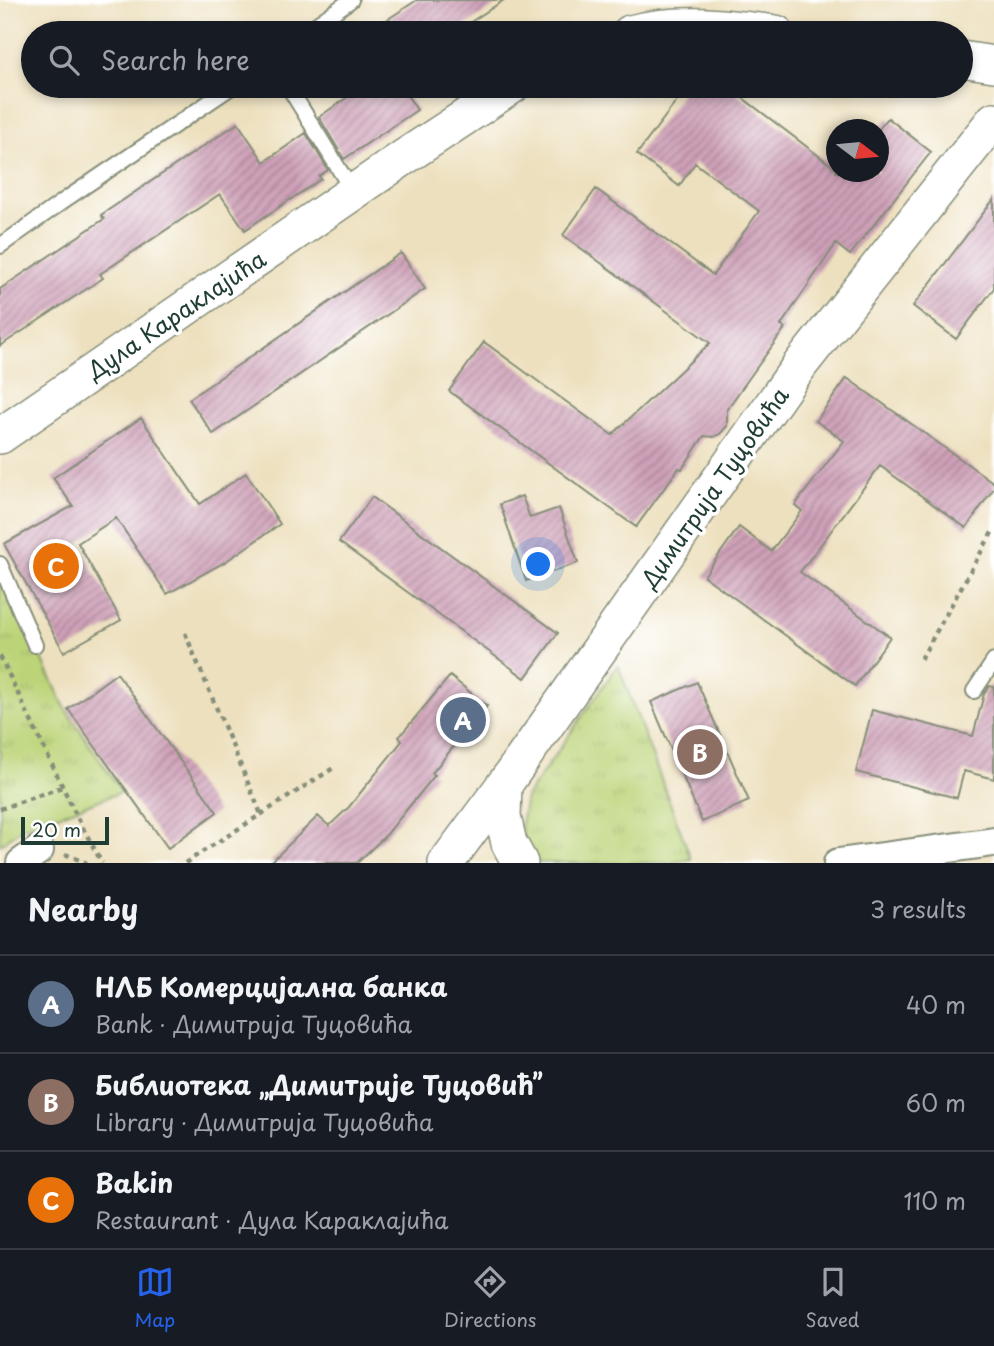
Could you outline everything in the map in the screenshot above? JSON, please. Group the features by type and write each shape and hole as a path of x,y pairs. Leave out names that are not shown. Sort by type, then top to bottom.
{"street":[{"path":"973,61 994,64"},
{"name":"Дула Караклајића","path":"0,436 494,98"},
{"name":"Димитрија Туцовића","path":"446,863 800,365 994,120"},
{"path":"504,785 503,817 509,843 520,863"},
{"path":"838,863 994,842"}],"lane":[{"path":"321,21 351,0"},
{"path":"0,246 215,98"},
{"path":"295,98 353,192"},
{"path":"0,564 35,645"},
{"path":"975,691 994,661"}],"path":[{"path":"920,659 994,530"},
{"path":"185,633 261,814"},
{"path":"0,656 62,787 102,863"},
{"path":"185,863 335,767"},
{"path":"0,809 62,787"}],"green space":[{"path":"0,570 66,710 122,792 22,828 0,845"},
{"path":"618,665 691,859 669,863 539,863 525,846 521,824 526,797"}],"building":[{"path":"417,0 504,0 472,21 385,21"},
{"path":"346,98 409,98 417,110 344,159 319,117"},
{"path":"679,98 743,98 826,161 826,182 889,182 888,118 931,152 850,255 836,244 781,325 785,328 727,409 727,426 714,437 704,436 682,469 679,468 636,527 449,391 484,342 612,435 710,343 563,235 596,189 713,275 759,211 695,163 679,186 637,154"},
{"path":"238,123 264,162 306,133 328,170 319,176 321,179 245,230 220,194 100,274 103,278 0,346 0,289 104,219 101,215"},
{"path":"994,199 994,288 956,339 913,306"},
{"path":"401,253 425,289 213,434 189,399"},
{"path":"847,378 994,483 994,488 966,528 880,466 800,572 890,637 855,686 704,576 739,527 771,551 802,511 795,505 844,441 816,421"},
{"path":"141,418 200,504 246,473 280,524 225,562 167,594 116,518 78,543 121,620 64,652 4,544 73,506 53,478"},
{"path":"522,496 530,518 559,508 578,563 526,581 500,504"},
{"path":"372,497 558,633 525,678 339,542"},
{"path":"117,673 217,812 168,848 68,709"},
{"path":"450,676 487,706 387,834 357,863 270,863 318,816 329,826 349,807 402,741 399,737"},
{"path":"697,682 749,801 702,822 651,702"},
{"path":"989,686 994,687 994,779 964,771 957,798 856,772 872,710 973,736 984,694"}],"place":[{"name":"Bakin","path":"56,566"},
{"name":"НЛБ Комерцијална банка","path":"463,720"},
{"name":"Библиотека „Димитрије Туцовић”","path":"700,752"}]}
